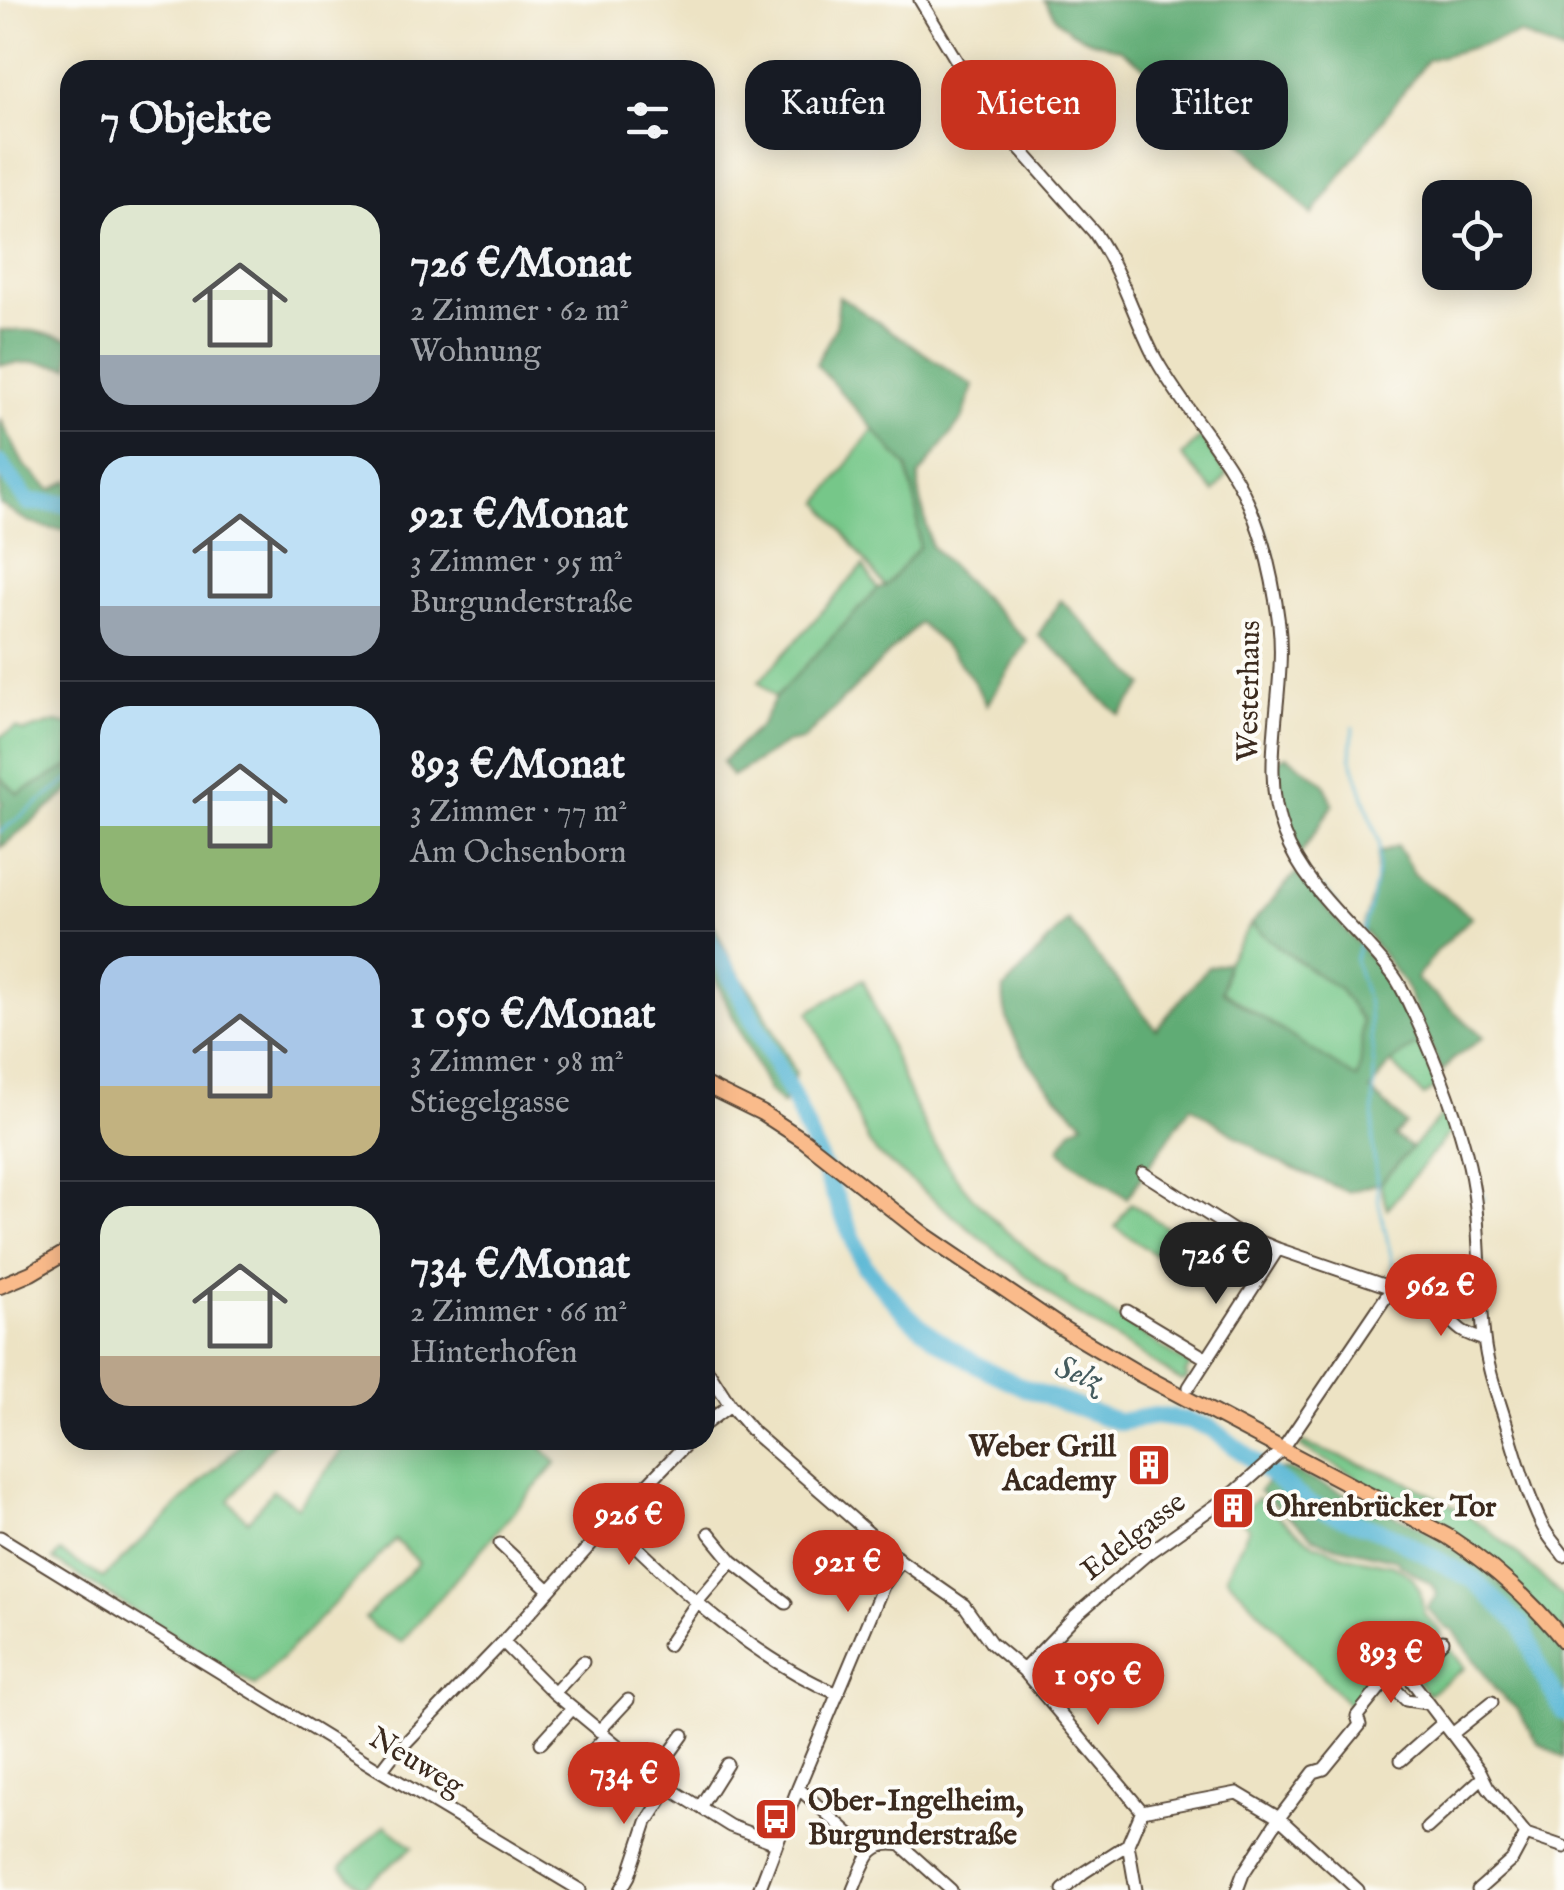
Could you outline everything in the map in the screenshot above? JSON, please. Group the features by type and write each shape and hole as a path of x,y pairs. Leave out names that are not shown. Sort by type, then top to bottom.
{"main road":[{"path":"715,1090 762,1112 805,1141 959,1260 1062,1328 1138,1373 1464,1547 1512,1585 1563,1640"},
{"path":"0,1286 60,1256"}],"street":[{"name":"Westerhaus","path":"920,0 982,102 1106,250 1154,355 1230,469 1257,522 1272,577 1279,625 1274,795 1283,833 1331,908 1397,980 1454,1110 1474,1194 1484,1340 1494,1385 1543,1528 1564,1556"},
{"path":"1143,1173 1234,1231 1423,1296 1466,1334 1484,1340"},
{"path":"1189,1388 1278,1249"},
{"name":"Edelgasse","path":"1024,1670 1075,1616 1147,1554 1250,1480 1282,1450 1392,1288"},
{"path":"1128,1311 1208,1359"},
{"path":"715,1382 754,1433 901,1560 964,1605 991,1643 1024,1670 1142,1811"},
{"path":"715,1416 730,1405"},
{"path":"381,1771 680,1450"},
{"path":"611,1522 657,1567 761,1650 806,1680 838,1694"},
{"path":"709,1533 732,1561 786,1603"},
{"name":"Neuweg","path":"0,1537 580,1890"},
{"path":"500,1544 549,1590"},
{"path":"760,1890 798,1788 883,1586 901,1560"},
{"path":"668,1644 732,1561"},
{"path":"1410,1675 1442,1641"},
{"path":"503,1642 572,1709 669,1788 730,1826 776,1843"},
{"path":"554,1693 583,1662"},
{"path":"1237,1890 1279,1818 1314,1772 1324,1770 1360,1726 1356,1716 1392,1669 1402,1668 1410,1675 1526,1834 1564,1847"},
{"path":"1386,1680 1406,1700 1427,1703"},
{"path":"573,1772 628,1700"},
{"path":"1401,1760 1492,1702"},
{"path":"541,1743 572,1709"},
{"path":"654,1776 683,1735"},
{"path":"700,1807 726,1764"},
{"path":"1427,1828 1482,1778"},
{"path":"621,1890 647,1822 669,1788"},
{"path":"798,1788 870,1852"},
{"path":"1142,1811 1237,1792 1279,1818 1358,1890"},
{"path":"1136,1890 1128,1844 1142,1811"},
{"path":"1478,1890 1512,1860 1526,1834"},
{"path":"853,1890 870,1852 886,1844 901,1844 951,1890"},
{"path":"1063,1890 1128,1844"}],"green space":[{"path":"1044,0 1564,0 1564,53 1520,34 1427,60 1312,215 1249,150 1288,150 1288,60 1136,61 1120,49 1070,31"},
{"path":"839,296 973,386 963,418 919,476 919,491 931,546 1027,641 987,705 957,660 919,623 803,740 787,743 732,776 722,762 761,725 775,698 878,589 885,587 919,547 917,509 907,467 816,364 836,326"},
{"path":"0,330 60,337 60,366 36,362 0,365"},
{"path":"0,418 24,465 51,490 60,485 60,530 42,527 0,504"},
{"path":"873,429 907,467 917,509 919,547 885,587 820,502"},
{"path":"1201,437 1227,475 1214,492 1182,456"},
{"path":"863,566 878,589 775,698 759,682"},
{"path":"1061,600 1144,685 1120,715 1038,635"},
{"path":"60,723 60,771 17,794 0,777 0,737 16,728 24,732"},
{"path":"1287,756 1324,783 1333,805 1300,855 1277,772 1276,760"},
{"path":"60,771 60,799 0,848 0,777 18,794"},
{"path":"1397,846 1415,875 1472,917 1437,951 1416,979 1484,1037 1442,1072 1404,983 1363,929 1376,881 1378,853"},
{"path":"1296,873 1392,983 1418,1043 1391,1063 1370,1090 1406,1124 1394,1136 1412,1148 1380,1183 1348,1192 1273,1160 1191,1106 1127,1198 1059,1149 1072,1129 1084,1122 1042,1079 1018,1044 1005,1007 1004,989 1068,920 1156,1029 1208,967 1227,962 1222,992 1357,1079 1362,1021 1340,990 1251,924"},
{"path":"1251,924 1340,990 1362,1021 1357,1080 1222,991 1227,962"},
{"path":"715,928 796,1073 782,1105 768,1090 715,979"},
{"path":"863,979 926,1129 978,1204 1067,1279 1065,1282 1190,1366 1185,1380 1061,1304 870,1145 809,1012"},
{"path":"1418,1043 1438,1085 1424,1096 1391,1063"},
{"path":"1447,1109 1453,1129 1387,1209 1380,1183"},
{"path":"1131,1203 1172,1231 1155,1255 1115,1227"},
{"path":"1302,1443 1394,1476 1484,1526 1564,1598 1564,1633 1435,1522 1300,1447"},
{"path":"235,1450 267,1450 229,1501 248,1521 273,1490 298,1507 343,1450 544,1450 556,1463 401,1642 365,1618 419,1562 395,1540 255,1686 53,1560 60,1552 103,1578"},
{"path":"1287,1469 1422,1527 1481,1566 1536,1617 1564,1650 1564,1758 1537,1742 1518,1710 1496,1691 1454,1631 1427,1608 1437,1595 1431,1584 1397,1560 1313,1537 1259,1491 1278,1470"},
{"path":"1258,1498 1315,1544 1347,1556 1393,1565 1412,1577 1420,1591 1424,1614 1441,1632 1436,1640 1430,1636 1409,1660 1414,1665 1410,1668 1378,1666 1380,1679 1352,1708 1226,1576 1249,1528 1237,1516"},
{"path":"1447,1645 1465,1668 1428,1694 1418,1675"},
{"path":"385,1825 413,1847 362,1888 341,1867"}],"waterway":[{"name":"Selz","path":"0,464 28,502 60,504"},
{"path":"1253,501 1273,559"},
{"path":"1353,727 1351,757 1379,843 1378,867 1362,934"},
{"path":"0,832 60,787"},
{"path":"1282,808 1294,843"},
{"path":"1323,888 1337,904"},
{"path":"1360,942 1355,960 1368,1004 1379,1204 1397,1281"},
{"name":"Selz","path":"715,951 794,1099 865,1267 906,1314 936,1339 981,1367 1027,1389 1119,1422 1155,1416 1211,1428 1310,1505 1389,1534 1474,1580 1523,1627 1541,1672 1564,1712"},
{"path":"1481,1192 1484,1199"}],"place":[{"name":"Weber Grill Academy","path":"1149,1465"},
{"name":"Ohrenbrücker Tor","path":"1233,1508"},
{"name":"Ober-Ingelheim, Burgunderstraße","path":"776,1819"}]}
